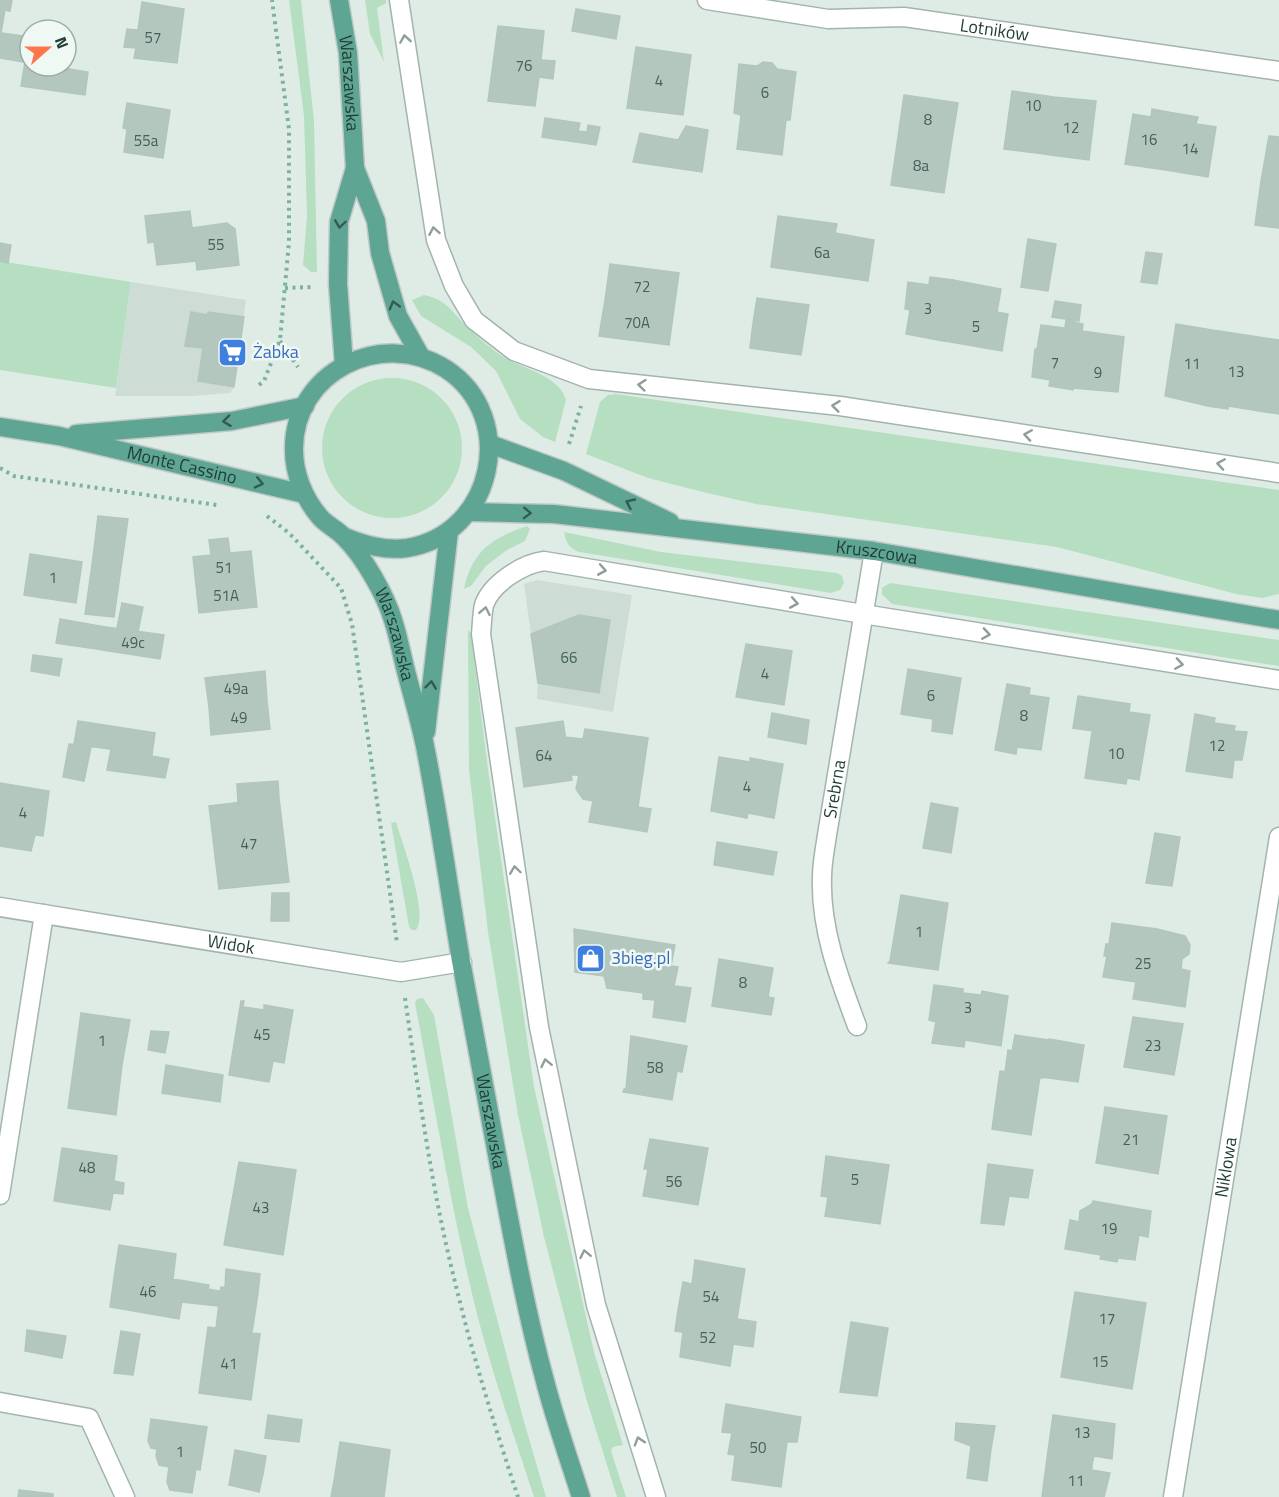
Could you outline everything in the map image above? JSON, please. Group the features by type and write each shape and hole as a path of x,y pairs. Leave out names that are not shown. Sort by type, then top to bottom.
{"main road":[{"name":"Warszawska","path":"339,0 348,53 355,168 376,221 380,253 398,316 421,357"},
{"name":"Warszawska","path":"344,365 338,285 339,222 355,168"},
{"path":"395,352 421,357 447,370 469,390 483,416 490,444 488,469 481,492 469,512 449,531 430,542 408,548 387,549 365,545 345,537 321,518 304,494 296,472 294,450 296,427 315,390 328,376 344,365 368,355 395,352"},
{"name":"Monte Cassino","path":"59,436 232,421 305,406"},
{"name":"Monte Cassino","path":"0,427 59,436 304,494"},
{"path":"490,444 564,471 683,528"},
{"name":"Kruszcowa","path":"469,512 554,514 874,551 1279,620"},
{"name":"Warszawska","path":"424,743 449,531"},
{"name":"Warszawska","path":"345,537 376,581 392,618 424,743 519,1275 545,1383 581,1497"}],"street":[{"path":"399,0 436,240 454,286 474,320 514,351 589,379 840,406 1279,473"},
{"name":"Lotników","path":"707,0 828,19 904,17 1279,71"},
{"name":"Srebrna","path":"857,1026 830,946 824,914 822,877 826,835 874,551"},
{"path":"656,1497 596,1305 534,1002 485,669 482,634 484,605 493,590 513,572 544,561 863,615 1279,680"},
{"name":"Niklowa","path":"1173,1497 1279,837"},
{"name":"Widok","path":"0,907 401,972 462,962"},
{"path":"0,1195 44,914"},
{"path":"0,1402 89,1418 124,1497"}],"path":[{"path":"257,386 264,381 280,340 289,242 289,129 272,0"},
{"path":"285,288 318,287"},
{"path":"569,445 589,379"},
{"path":"0,468 14,476 226,507"},
{"path":"266,515 289,533 341,588 352,624 425,1137 455,1285 486,1396 518,1497"}],"shaded area":[{"path":"131,282 246,300 234,387 230,393 192,396 115,396"},
{"path":"537,580 632,595 613,712 537,699 538,683 524,584"}],"green space":[{"path":"289,0 301,0 314,121 317,272 311,272 303,265 307,216 304,116"},
{"path":"365,0 386,0 386,3 377,8 384,62 370,34"},
{"path":"0,261 131,282 116,388 0,370"},
{"path":"424,295 447,305 472,332 499,354 556,384 566,400 555,442 543,437 520,419 496,371 471,347 421,316 412,300"},
{"path":"392,378 419,383 442,398 457,421 462,448 457,475 442,498 419,513 392,518 365,513 342,498 327,475 322,448 327,421 342,398 365,383"},
{"path":"616,394 1279,490 1279,594 1262,598 1236,594 1057,547 756,504 648,478 586,454 600,402 608,395"},
{"path":"527,526 530,529 525,541 507,550 486,566 471,586 464,589 472,565 485,548 494,541"},
{"path":"564,532 661,552 837,573 842,576 844,583 840,590 831,593 579,552 568,545"},
{"path":"890,583 1279,640 1279,666 892,604 882,594 882,588"},
{"path":"468,630 471,634 534,1087 594,1352 623,1445 613,1447 611,1451 626,1497 617,1497 586,1398 544,1237 518,1115 488,932 469,770"},
{"path":"396,822 417,894 419,921 416,930 409,927 391,823"},
{"path":"423,998 434,1015 468,1208 546,1497 534,1497 480,1327 465,1265 415,1003 417,999"}],"building":[{"path":"0,0 12,0 10,11 0,9"},
{"path":"142,2 184,9 177,63 134,58 136,48 124,47 127,29 138,30"},
{"path":"0,9 5,10 1,33 18,35 18,61 0,58"},
{"path":"576,9 620,16 616,39 572,31"},
{"path":"498,26 544,31 541,60 555,61 553,79 539,77 535,106 488,101"},
{"path":"636,47 691,55 683,115 627,108"},
{"path":"763,62 772,63 777,69 796,72 790,120 786,120 782,155 737,149 741,115 734,113 739,64 757,66"},
{"path":"78,70 88,72 85,95 21,86 22,78 78,78"},
{"path":"1012,91 1053,97 1044,154 1004,149"},
{"path":"904,95 958,103 951,146 898,137"},
{"path":"1053,97 1096,101 1089,160 1044,154"},
{"path":"127,103 170,110 163,158 124,152 127,129 123,128"},
{"path":"1152,109 1174,113 1165,170 1125,164 1133,114 1151,117"},
{"path":"1174,113 1198,117 1196,124 1216,127 1208,177 1165,170"},
{"path":"545,118 580,123 578,131 587,132 588,125 600,127 596,145 542,137"},
{"path":"686,126 708,130 702,172 633,162 640,133 678,140"},
{"path":"1269,136 1279,137 1279,183 1261,181"},
{"path":"898,137 951,146 944,193 891,185"},
{"path":"1261,181 1279,183 1279,228 1255,225"},
{"path":"190,211 196,261 157,265 154,242 148,243 145,216"},
{"path":"778,216 837,224 835,233 874,240 868,281 771,267"},
{"path":"227,223 235,229 239,265 197,270 192,228"},
{"path":"1028,239 1056,244 1048,291 1021,287"},
{"path":"0,243 11,245 8,263 0,261"},
{"path":"1146,252 1162,254 1157,284 1141,282"},
{"path":"610,264 679,273 674,309 605,300"},
{"path":"930,277 953,280 944,341 906,334 910,310 905,309 908,282 929,285"},
{"path":"953,280 1001,289 997,312 1008,314 1002,351 944,341"},
{"path":"757,298 809,305 805,330 753,323"},
{"path":"605,300 674,309 669,345 599,336"},
{"path":"1055,301 1081,305 1079,321 1052,317"},
{"path":"191,312 244,317 234,387 198,381 203,348 185,346"},
{"path":"1066,320 1083,324 1073,390 1049,386 1050,380 1032,377 1035,349 1037,349 1041,325 1065,328"},
{"path":"753,323 805,330 801,355 750,348"},
{"path":"1176,324 1219,331 1208,406 1165,396"},
{"path":"1082,331 1124,337 1118,392 1074,388"},
{"path":"1219,331 1264,338 1253,410 1208,406"},
{"path":"1264,338 1279,340 1279,414 1253,410"},
{"path":"98,516 128,519 121,568 92,565"},
{"path":"228,538 230,553 251,551 254,579 196,585 193,557 211,555 209,540"},
{"path":"30,554 82,562 76,603 24,595"},
{"path":"92,565 121,568 114,617 85,614"},
{"path":"254,579 257,607 199,613 196,585"},
{"path":"122,603 143,607 138,632 117,628"},
{"path":"579,615 610,620 599,693 538,683 531,634"},
{"path":"60,619 106,627 103,650 56,643"},
{"path":"106,627 164,635 160,659 103,650"},
{"path":"746,644 792,651 784,705 736,697"},
{"path":"33,655 62,659 59,676 31,671"},
{"path":"908,669 961,678 952,734 932,731 933,719 901,714"},
{"path":"265,671 267,701 209,707 205,678"},
{"path":"1007,684 1030,688 1029,695 1049,698 1041,750 1017,747 1016,754 995,750"},
{"path":"1078,696 1097,699 1093,731 1073,728"},
{"path":"1097,699 1130,704 1129,712 1150,715 1139,780 1127,778 1126,784 1085,778"},
{"path":"267,701 270,729 211,735 209,707"},
{"path":"772,713 809,720 806,744 768,737"},
{"path":"1195,714 1215,718 1214,723 1235,726 1234,731 1247,732 1242,760 1234,760 1232,778 1186,771"},
{"path":"78,721 155,733 152,755 74,744"},
{"path":"563,721 572,780 524,787 516,728"},
{"path":"585,729 648,738 638,807 651,809 647,832 589,822 593,801 583,799 576,789 579,775 570,775 565,737 583,739"},
{"path":"69,744 91,747 84,781 63,777"},
{"path":"111,749 169,759 165,778 107,770"},
{"path":"719,757 750,762 750,758 783,764 774,818 748,813 747,818 711,811"},
{"path":"278,781 279,798 238,803 237,784"},
{"path":"0,783 49,791 43,836 35,835 31,851 0,846"},
{"path":"279,798 289,882 219,889 209,806"},
{"path":"931,803 958,808 951,853 923,848"},
{"path":"1155,833 1180,837 1172,886 1146,883"},
{"path":"717,842 777,852 773,875 714,865"},
{"path":"272,893 289,893 289,921 271,921"},
{"path":"901,895 948,903 938,970 888,963"},
{"path":"1112,923 1157,929 1185,936 1190,945 1189,954 1182,959 1181,969 1190,971 1185,1007 1133,999 1136,982 1103,977 1107,956 1104,956 1106,944 1109,944"},
{"name":"3bieg.pl","path":"574,929 605,934 604,960 612,961 607,988 604,976 575,972"},
{"path":"605,934 675,945 671,966 678,967 674,986 691,988 685,1022 653,1017 655,1000 643,999 643,993 607,988 612,961 604,960"},
{"path":"719,959 773,968 768,997 774,998 771,1015 712,1006"},
{"path":"934,985 963,989 963,993 981,995 982,991 1008,996 1001,1046 965,1040 964,1047 932,1043 936,1022 929,1020"},
{"path":"241,1001 244,1001 243,1007 264,1010 264,1005 293,1010 284,1063 273,1061 269,1082 229,1075"},
{"path":"81,1013 130,1020 122,1065 99,1062 97,1076 73,1072"},
{"path":"1133,1017 1183,1024 1174,1075 1124,1067"},
{"path":"151,1031 169,1032 165,1053 148,1050"},
{"path":"1015,1035 1048,1040 1043,1078 1005,1072 1008,1050 1012,1051"},
{"path":"631,1036 687,1046 682,1072 677,1071 672,1100 623,1092 626,1089"},
{"path":"1049,1039 1084,1045 1078,1082 1042,1077"},
{"path":"99,1062 122,1065 116,1115 68,1108 73,1072 97,1076"},
{"path":"166,1065 223,1075 220,1102 162,1093"},
{"path":"1000,1071 1040,1077 1031,1135 992,1129"},
{"path":"1105,1107 1167,1116 1158,1174 1096,1163"},
{"path":"650,1139 708,1148 698,1205 643,1196 648,1169 644,1169"},
{"path":"62,1148 117,1156 114,1181 124,1183 123,1194 113,1193 110,1210 54,1201"},
{"path":"826,1156 889,1165 880,1224 825,1216 828,1197 821,1196"},
{"path":"239,1162 296,1170 283,1255 224,1245"},
{"path":"988,1164 1033,1170 1028,1198 1009,1196 1004,1225 981,1223"},
{"path":"1093,1201 1151,1211 1148,1237 1139,1235 1135,1260 1118,1258 1117,1262 1100,1259 1101,1255 1065,1249 1070,1220 1079,1222 1080,1211"},
{"path":"119,1245 176,1254 173,1279 115,1271"},
{"path":"695,1260 745,1269 737,1319 678,1310 683,1282 692,1284"},
{"path":"226,1269 260,1274 258,1293 225,1288"},
{"path":"115,1271 185,1281 179,1319 110,1307"},
{"path":"185,1281 209,1285 208,1289 220,1291 218,1306 182,1302"},
{"path":"221,1287 258,1293 252,1333 216,1328"},
{"path":"1075,1292 1146,1303 1139,1347 1068,1335"},
{"path":"678,1310 737,1319 730,1366 680,1357 683,1332 675,1331"},
{"path":"737,1319 756,1322 753,1347 733,1344"},
{"path":"851,1322 888,1328 877,1396 840,1392"},
{"path":"208,1327 260,1334 251,1400 199,1393"},
{"path":"27,1330 66,1336 62,1358 25,1351"},
{"path":"121,1331 140,1334 133,1375 114,1373"},
{"path":"1068,1335 1139,1347 1132,1389 1061,1377"},
{"path":"726,1404 801,1417 797,1442 787,1442 781,1487 732,1480 735,1455 728,1454 732,1433 722,1432"},
{"path":"268,1415 302,1420 299,1442 265,1438"},
{"path":"1053,1415 1115,1424 1112,1459 1094,1456 1092,1465 1047,1458"},
{"path":"151,1419 207,1427 200,1470 196,1469 192,1493 170,1490 167,1482 169,1467 159,1465 156,1456 157,1449 151,1448 148,1441"},
{"path":"956,1423 995,1426 991,1449 971,1446 955,1440"},
{"path":"340,1442 390,1450 385,1489 334,1481"},
{"path":"971,1446 991,1449 987,1481 967,1478"},
{"path":"235,1450 266,1456 263,1474 232,1468"},
{"path":"1047,1458 1092,1465 1092,1470 1110,1473 1104,1497 1042,1497"},
{"path":"232,1468 263,1474 259,1492 229,1485"},
{"path":"334,1481 385,1489 384,1497 331,1497"},
{"path":"19,1490 53,1494 53,1497 18,1497"}],"place":[{"name":"Żabka","path":"232,352"},
{"name":"3bieg.pl","path":"590,958"}]}
